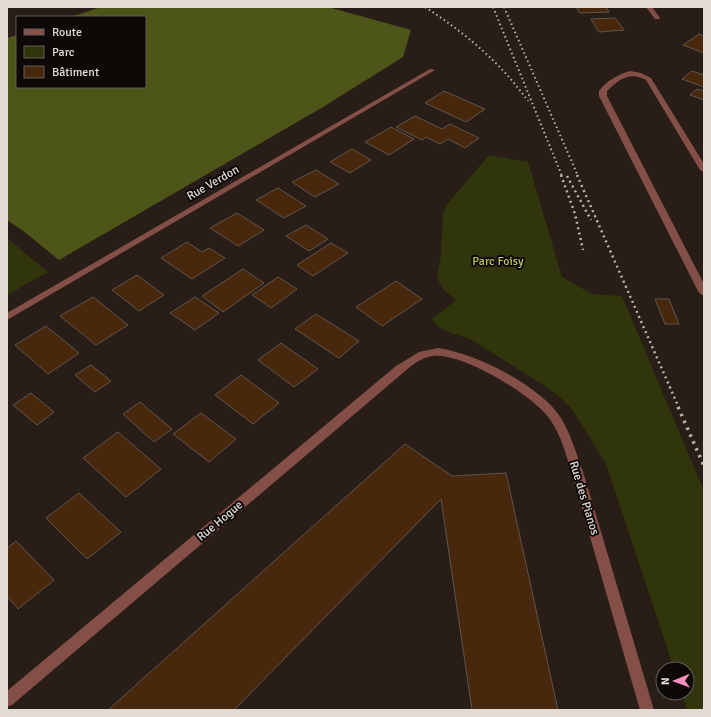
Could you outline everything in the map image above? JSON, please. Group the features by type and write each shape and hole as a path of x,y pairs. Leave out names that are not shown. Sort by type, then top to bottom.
{"street":[{"path":"649,7 657,18"},
{"name":"Rue Verdon","path":"7,317 432,70"},
{"path":"704,170 649,79 640,74 625,74 604,89 602,93 603,96 704,293"},
{"name":"Rue Hogue","path":"7,700 400,369 419,356 439,352"},
{"name":"Rue des Pianos","path":"439,352 468,359 495,373 540,401 557,422 579,478 647,710"}],"green space":[{"path":"101,7 328,7 411,30 403,57 323,107 59,260 22,230 7,220 7,38 16,35 16,88 146,88 146,16 74,16"},
{"name":"Parc Foisy","path":"489,155 528,162 562,277 592,294 622,296 704,491 704,710 687,710 684,701 695,701 695,661 671,661 606,464 572,409 548,388 472,340 440,328 432,319 456,300 445,291 437,276 441,256 443,213 448,203"},
{"path":"7,238 48,272 7,295"}],"building":[{"path":"576,7 606,7 609,12 580,13"},
{"path":"615,18 624,30 599,32 591,19"},
{"path":"699,34 704,36 704,53 683,45"},
{"path":"692,71 704,75 704,87 682,79"},
{"path":"697,89 704,91 704,100 690,95"},
{"path":"444,91 485,109 466,122 425,103"},
{"path":"415,116 442,129 450,124 479,138 465,148 448,139 440,144 426,137 422,140 396,127"},
{"path":"391,127 414,139 389,155 365,142"},
{"path":"352,149 371,160 350,173 330,162"},
{"path":"316,170 339,184 315,197 292,182"},
{"path":"278,188 306,206 284,218 256,200"},
{"path":"237,213 264,230 238,246 210,228"},
{"path":"306,225 328,239 309,251 286,236"},
{"path":"187,242 202,252 209,248 225,258 192,279 161,258"},
{"path":"331,243 348,253 313,276 297,265"},
{"path":"243,269 264,283 223,312 202,296"},
{"path":"137,275 164,295 139,311 112,290"},
{"path":"278,277 297,289 271,308 252,295"},
{"path":"396,281 422,299 382,326 356,307"},
{"path":"93,297 128,325 96,345 60,316"},
{"path":"195,297 219,313 195,330 170,313"},
{"path":"655,299 669,299 679,324 665,324"},
{"path":"316,314 359,341 339,358 295,329"},
{"path":"46,326 79,353 48,374 15,345"},
{"path":"281,343 318,369 294,387 258,360"},
{"path":"91,365 111,381 95,392 75,375"},
{"path":"241,375 279,403 253,424 215,395"},
{"path":"31,393 54,412 37,425 13,405"},
{"path":"140,402 172,429 154,442 123,414"},
{"path":"201,413 236,439 209,462 173,434"},
{"path":"118,432 161,469 126,497 83,458"},
{"path":"405,444 452,476 506,473 558,710 472,710 441,499 234,710 108,710"},
{"path":"79,493 121,532 87,559 46,518"},
{"path":"16,541 54,580 18,609 7,596 7,548"}],"railway":[{"path":"425,7 454,27 481,49 506,74 528,101"},
{"path":"493,7 562,176"},
{"path":"504,7 578,176"},
{"path":"561,175 575,214 583,250"},
{"path":"577,175 679,408"},
{"path":"567,176 591,220"},
{"path":"678,407 704,466"}]}
